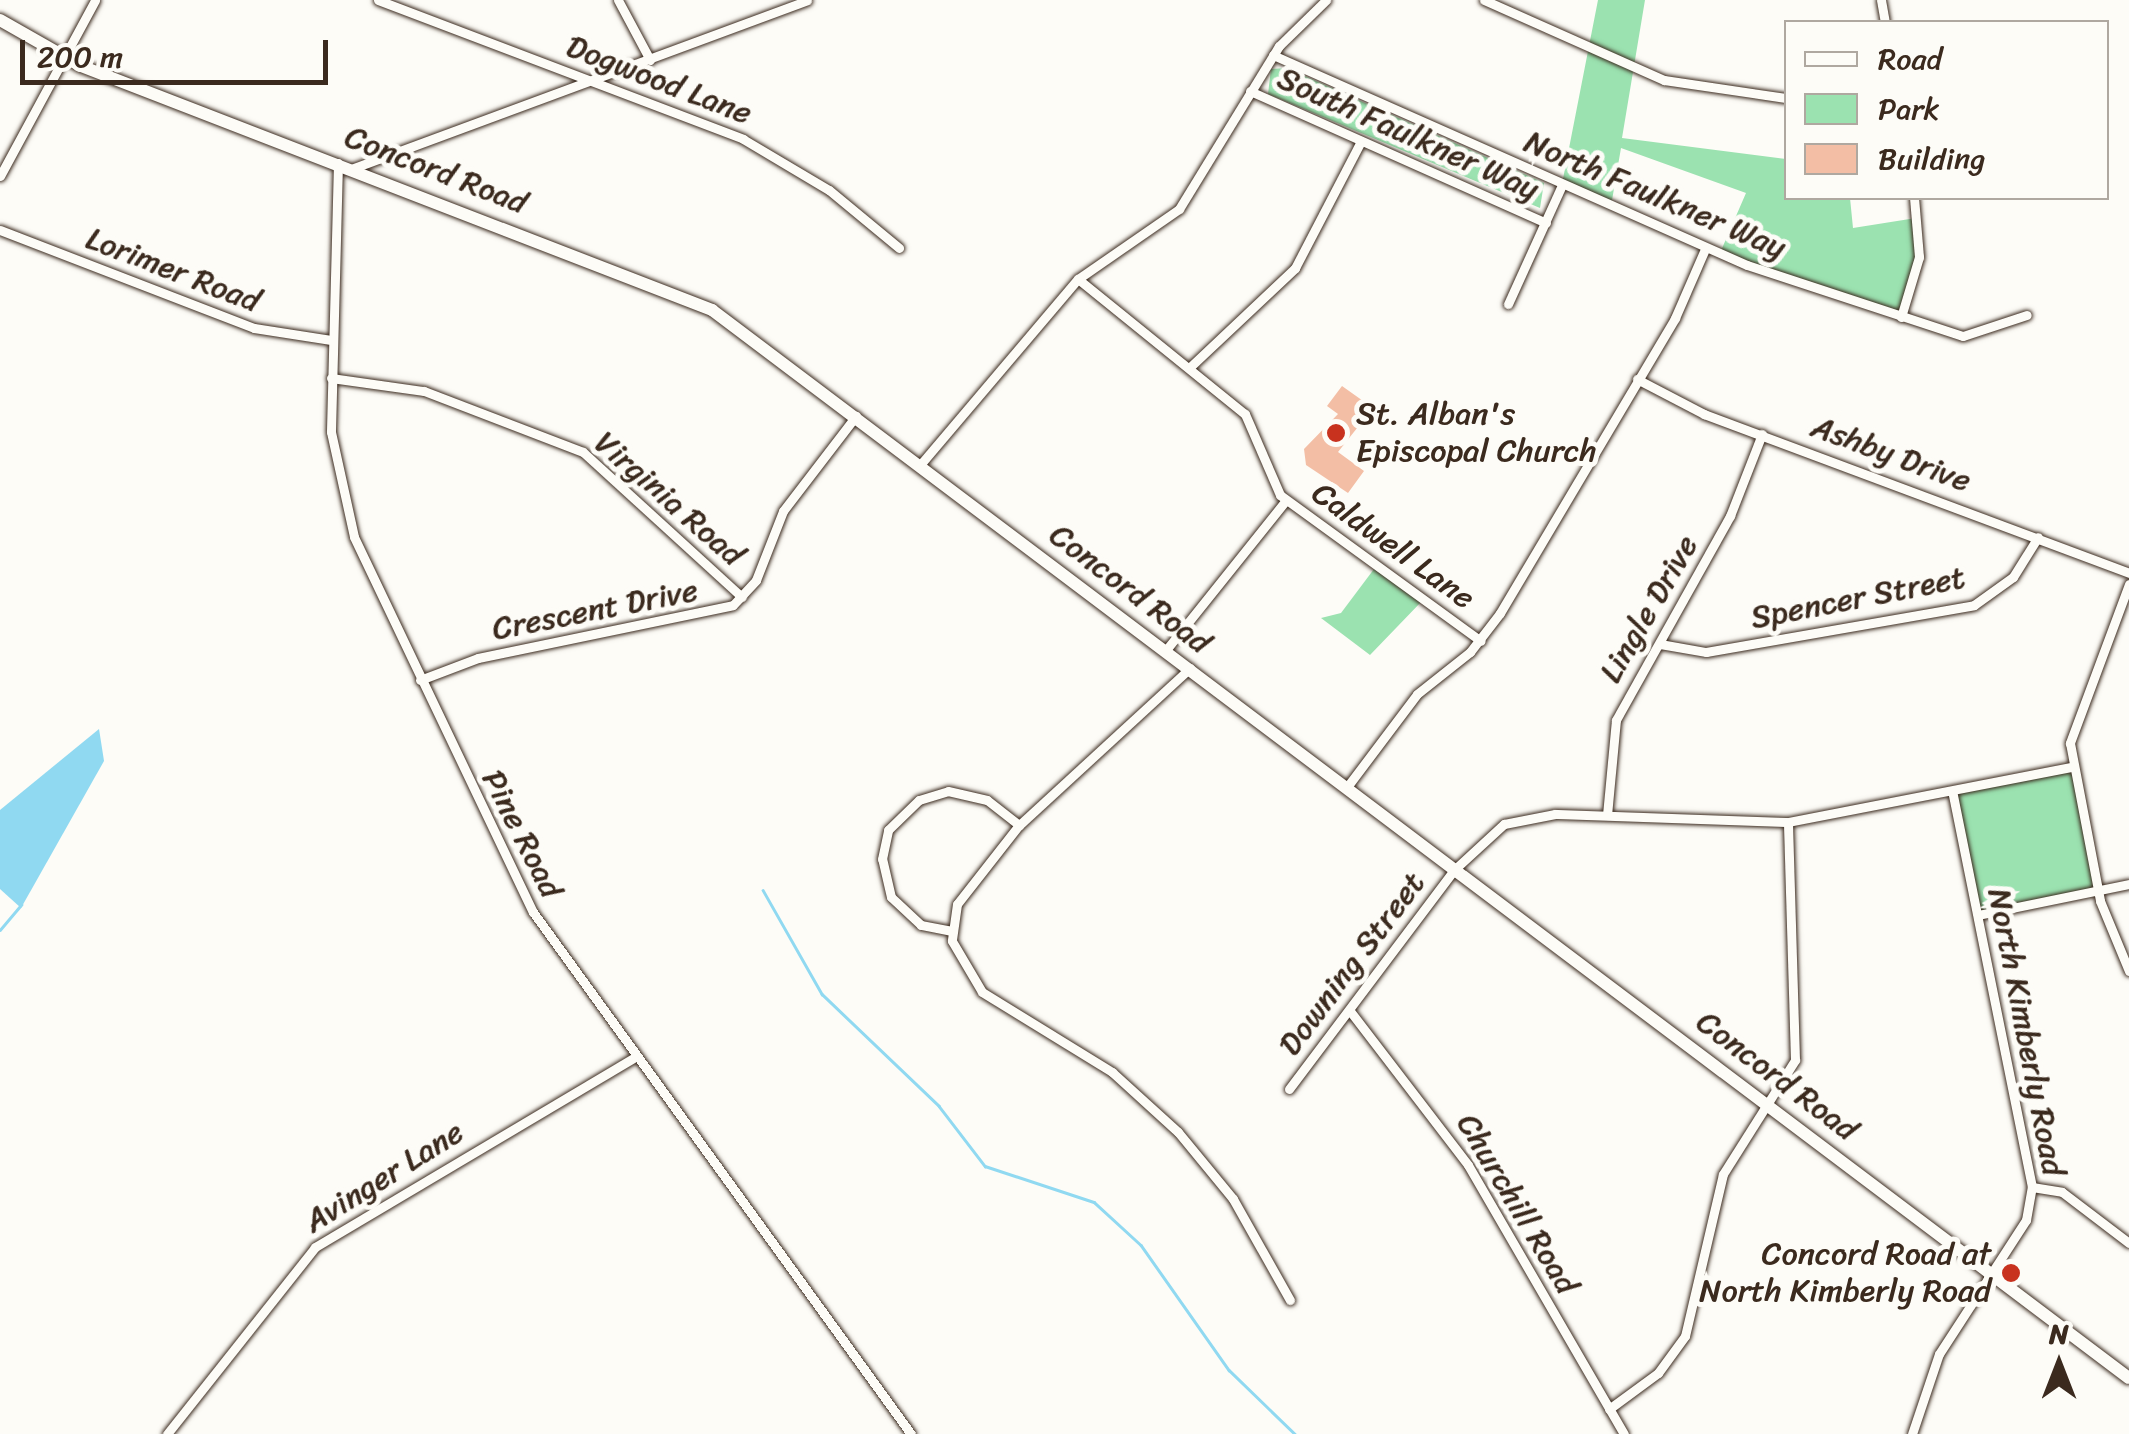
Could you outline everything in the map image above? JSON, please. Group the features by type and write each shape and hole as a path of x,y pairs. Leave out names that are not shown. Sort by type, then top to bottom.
{"main road":[{"name":"Concord Road","path":"0,20 60,58 694,299 920,464 2129,1378"}],"street":[{"path":"0,176 60,58 95,0"},
{"name":"Dogwood Lane","path":"378,0 760,147 900,248"},
{"path":"618,0 650,60"},
{"path":"354,168 807,0"},
{"path":"920,464 1020,338 1078,279 1180,209 1273,55 1326,0"},
{"path":"1484,0 1664,80 1784,98"},
{"name":"North Faulkner Way","path":"1273,55 1705,249 1902,317 1973,337 2026,316"},
{"name":"South Faulkner Way","path":"1250,92 1546,222"},
{"path":"1189,368 1295,268 1361,141"},
{"name":"Pine Road","path":"338,162 330,378 344,513 533,912 633,1058 911,1434"},
{"path":"1508,304 1562,186"},
{"path":"1902,317 1919,257 1914,200"},
{"name":"Lorimer Road","path":"0,230 254,328 332,340"},
{"path":"1347,787 1417,694 1481,640 1637,378 1705,249"},
{"name":"Caldwell Lane","path":"1078,279 1252,422 1286,500 1481,640"},
{"name":"Virginia Road","path":"330,378 424,391 583,452 742,597"},
{"name":"Ashby Drive","path":"1637,378 1762,434 2129,573"},
{"name":"Crescent Drive","path":"420,680 515,649 703,617 742,597 783,511 856,416"},
{"name":"Lingle Drive","path":"1607,815 1616,720 1730,516 1762,434"},
{"path":"1166,650 1286,500"},
{"name":"Spencer Street","path":"1660,644 1706,652 1974,605 2013,577 2038,537"},
{"path":"2129,584 2073,730 2072,767 2098,890 2129,971"},
{"path":"1190,668 1019,825 963,894 952,931 974,984 1112,1072 1189,1143 1290,1300"},
{"name":"Downing Street","path":"1289,1088 1455,868 1490,832 1522,818 1607,815 1788,822 2072,767"},
{"name":"North Kimberly Road","path":"1912,1434 1939,1354 2026,1220 2032,1187 1952,791"},
{"path":"952,931 920,925 891,897 882,859 888,830 919,800 948,792 987,800 1019,825"},
{"path":"1609,1409 1658,1373 1685,1336 1723,1174 1799,1041 1788,822"},
{"path":"1978,915 2129,884"},
{"name":"Churchill Road","path":"1350,1012 1458,1150 1624,1434"},
{"name":"Avinger Lane","path":"167,1434 315,1247 633,1058"},
{"path":"2032,1187 2062,1192 2129,1244"}],"green space":[{"path":"1598,0 1645,0 1622,138 1784,159 1784,200 1850,200 1853,228 1916,218 1919,245 1901,315 1720,253 1746,193 1621,148 1611,206 1562,184"},
{"path":"1287,68 1544,183 1540,208 1268,94 1271,69"},
{"path":"1377,565 1423,600 1370,655 1321,618 1341,613"},
{"path":"2071,769 2097,889 1979,913 1954,793"}],"water":[{"path":"99,729 104,761 21,908 0,889 0,810"}],"building":[{"name":"St. Alban's Episcopal Church","path":"1342,386 1373,408 1338,452 1364,471 1348,493 1306,465 1304,449 1338,414 1327,406"}],"waterway":[{"path":"763,890 822,994 939,1106 985,1166 1094,1202 1141,1245 1229,1370 1295,1434"},
{"path":"0,930 21,905"}],"place":[{"name":"St. Alban's Episcopal Church","path":"1336,433"},
{"name":"Concord Road at North Kimberly Road","path":"2011,1273"}]}
